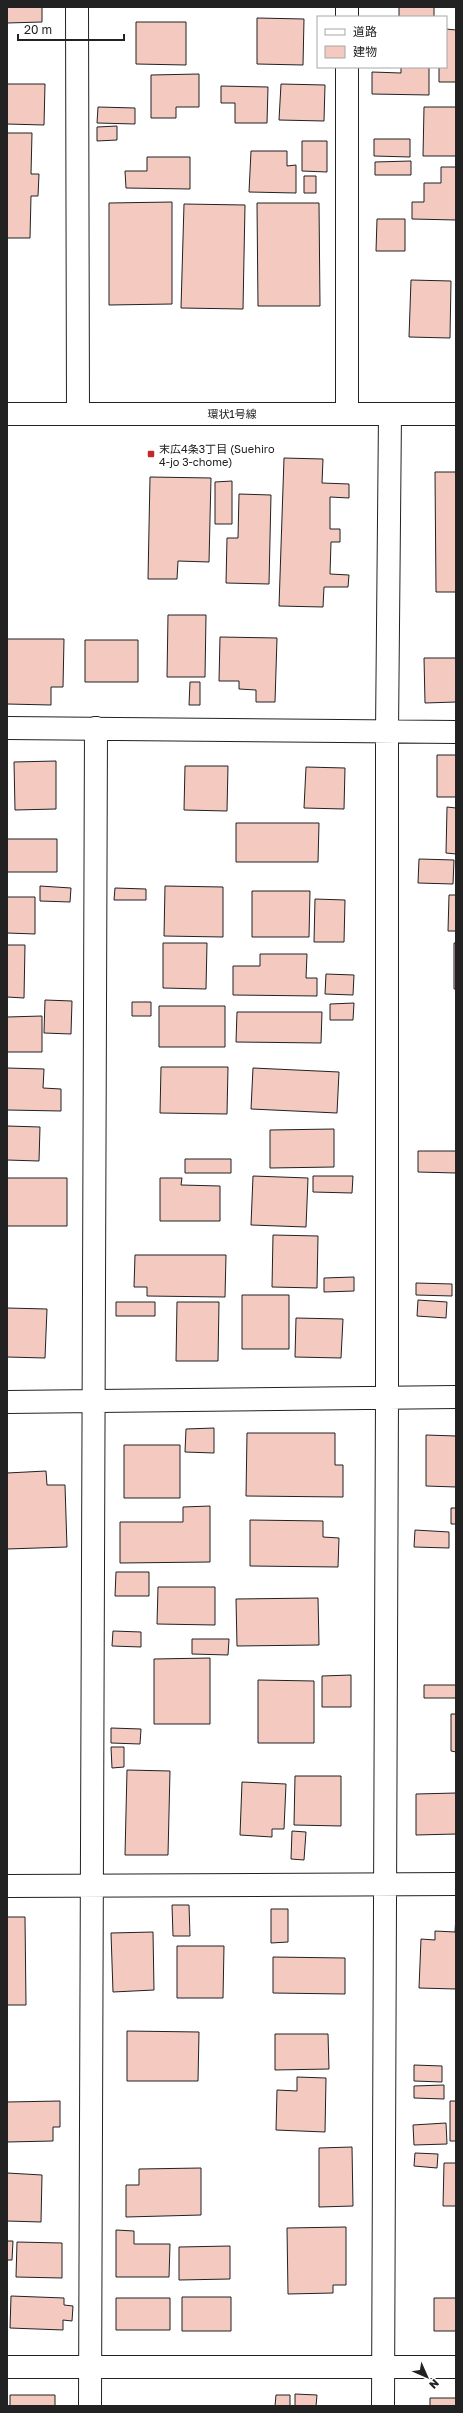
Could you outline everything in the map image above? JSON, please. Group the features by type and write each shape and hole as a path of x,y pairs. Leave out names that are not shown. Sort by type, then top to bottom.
{"street":[{"path":"77,7 78,413"},
{"path":"347,68 347,413"},
{"name":"環状1号線","path":"7,414 456,414"},
{"path":"383,2406 386,1885 387,732 390,414"},
{"path":"7,728 456,732"},
{"path":"90,2406 96,728"},
{"path":"7,1402 456,1397"},
{"path":"7,1886 456,1884"},
{"path":"7,2367 456,2367"}],"building":[{"path":"7,7 42,7 42,22 7,23"},
{"path":"399,7 434,7 434,16 399,16"},
{"path":"257,18 304,19 303,65 257,64"},
{"path":"136,22 186,22 186,65 136,64"},
{"path":"447,29 456,30 456,82 439,82 439,68 447,68"},
{"path":"401,68 429,68 429,95 372,94 372,72 401,73"},
{"path":"199,74 199,107 176,107 176,118 151,118 151,75"},
{"path":"7,84 45,84 44,125 7,124"},
{"path":"281,84 325,85 324,121 279,120"},
{"path":"221,86 268,87 267,123 235,123 235,103 221,103"},
{"path":"98,107 135,108 135,124 97,123"},
{"path":"424,107 456,107 456,156 423,156"},
{"path":"117,126 117,140 97,141 97,127"},
{"path":"7,133 32,133 31,174 39,174 38,196 31,196 30,238 7,238"},
{"path":"374,139 410,139 410,157 374,156"},
{"path":"302,141 327,141 327,172 302,171"},
{"path":"251,151 287,151 287,166 296,165 296,193 249,192"},
{"path":"147,157 190,157 190,189 126,188 125,171 147,171"},
{"path":"411,161 411,175 375,175 375,162"},
{"path":"441,167 456,167 456,220 412,219 412,202 424,202 424,183 441,183"},
{"path":"304,176 316,176 316,193 304,193"},
{"path":"172,202 172,304 109,305 109,203"},
{"path":"257,203 319,203 320,306 258,306"},
{"path":"184,204 245,205 243,309 181,308"},
{"path":"377,219 405,219 405,251 376,251"},
{"path":"411,280 451,281 450,338 409,337"},
{"path":"284,458 323,459 322,483 349,484 349,498 330,497 330,529 340,529 340,542 331,542 330,574 349,575 348,587 324,587 323,607 279,606"},
{"path":"435,472 456,472 456,592 436,592"},
{"path":"150,477 211,478 209,562 178,561 177,579 148,579"},
{"path":"232,481 232,524 215,524 215,482"},
{"path":"239,494 271,495 269,584 226,583 227,538 238,538"},
{"path":"168,615 206,615 205,677 167,677"},
{"path":"220,637 277,638 275,702 256,702 256,690 239,689 239,681 219,681"},
{"path":"7,639 64,639 63,687 51,687 51,705 7,704"},
{"path":"85,640 138,640 138,682 85,682"},
{"path":"424,658 456,658 456,702 425,703"},
{"path":"190,682 200,682 200,705 189,705"},
{"path":"437,755 456,755 456,797 437,797"},
{"path":"56,761 56,809 15,810 14,762"},
{"path":"185,766 228,766 227,811 184,810"},
{"path":"306,767 345,768 344,809 304,808"},
{"path":"447,807 456,808 456,854 446,853"},
{"path":"236,823 319,823 318,862 236,862"},
{"path":"7,839 57,839 57,872 7,872"},
{"path":"419,859 454,860 453,884 418,883"},
{"path":"40,886 71,888 70,902 40,901"},
{"path":"165,886 223,887 223,937 164,936"},
{"path":"115,888 146,889 146,900 114,900"},
{"path":"252,891 310,891 309,937 252,937"},
{"path":"449,895 456,895 456,931 448,931"},
{"path":"7,897 35,897 35,934 7,933"},
{"path":"315,899 345,900 344,942 314,942"},
{"path":"163,943 207,943 206,989 163,988"},
{"path":"454,943 456,943 456,989 454,989"},
{"path":"7,945 25,945 24,998 7,997"},
{"path":"260,954 307,954 306,978 317,978 317,996 233,995 233,966 260,966"},
{"path":"326,974 354,975 353,995 325,994"},
{"path":"45,1000 72,1001 71,1034 44,1033"},
{"path":"132,1002 151,1002 151,1016 132,1016"},
{"path":"354,1003 353,1020 330,1020 330,1004"},
{"path":"159,1006 225,1006 225,1047 159,1047"},
{"path":"237,1012 322,1012 321,1043 236,1042"},
{"path":"42,1016 42,1052 7,1052 7,1017"},
{"path":"161,1067 228,1067 227,1114 160,1113"},
{"path":"7,1068 44,1069 43,1088 61,1089 61,1111 7,1110"},
{"path":"253,1068 339,1072 337,1113 251,1109"},
{"path":"7,1126 40,1127 39,1161 7,1160"},
{"path":"334,1129 334,1167 270,1168 270,1130"},
{"path":"418,1151 456,1151 456,1173 418,1172"},
{"path":"185,1159 231,1159 231,1173 185,1173"},
{"path":"253,1176 308,1178 306,1227 251,1225"},
{"path":"313,1176 353,1176 352,1193 313,1192"},
{"path":"7,1178 67,1178 67,1226 7,1226"},
{"path":"160,1178 182,1178 181,1185 220,1186 220,1221 160,1221"},
{"path":"273,1235 318,1236 317,1288 272,1287"},
{"path":"135,1255 226,1255 225,1297 147,1296 147,1287 134,1287"},
{"path":"354,1277 354,1291 324,1292 324,1278"},
{"path":"416,1283 452,1284 452,1296 416,1295"},
{"path":"242,1295 289,1295 289,1349 242,1349"},
{"path":"418,1300 447,1302 446,1318 417,1316"},
{"path":"116,1302 155,1302 155,1316 116,1316"},
{"path":"177,1302 219,1302 218,1361 176,1361"},
{"path":"7,1308 47,1309 45,1358 7,1357"},
{"path":"296,1318 343,1319 341,1358 295,1357"},
{"path":"214,1428 214,1453 185,1452 186,1429"},
{"path":"247,1433 335,1433 335,1465 343,1465 343,1497 246,1496"},
{"path":"426,1435 456,1436 456,1487 426,1486"},
{"path":"124,1445 180,1445 180,1498 124,1498"},
{"path":"46,1471 47,1485 65,1485 67,1547 7,1549 7,1473"},
{"path":"210,1506 210,1562 120,1563 120,1522 183,1522 183,1507"},
{"path":"451,1508 456,1508 456,1524 451,1524"},
{"path":"250,1520 323,1521 323,1537 339,1538 338,1567 250,1566"},
{"path":"415,1530 449,1532 449,1548 414,1547"},
{"path":"116,1572 149,1572 149,1596 115,1596"},
{"path":"158,1587 215,1587 215,1625 157,1624"},
{"path":"318,1598 319,1645 237,1646 236,1599"},
{"path":"113,1631 141,1632 141,1647 112,1646"},
{"path":"192,1639 229,1639 228,1655 192,1654"},
{"path":"210,1658 210,1724 154,1724 154,1659"},
{"path":"351,1675 351,1707 322,1707 322,1676"},
{"path":"258,1680 314,1681 314,1743 258,1743"},
{"path":"424,1685 456,1685 456,1698 424,1698"},
{"path":"451,1714 456,1714 456,1752 451,1751"},
{"path":"111,1728 141,1729 140,1744 111,1743"},
{"path":"111,1747 124,1747 124,1767 112,1768"},
{"path":"127,1770 170,1771 168,1855 125,1855"},
{"path":"295,1776 341,1776 341,1826 294,1825"},
{"path":"242,1782 286,1784 284,1829 272,1829 272,1837 240,1835"},
{"path":"456,1793 456,1834 416,1835 416,1794"},
{"path":"292,1831 306,1832 304,1860 291,1859"},
{"path":"172,1905 189,1905 190,1936 173,1936"},
{"path":"271,1909 288,1909 288,1942 271,1943"},
{"path":"456,1916 456,1989 419,1988 421,1939 435,1940 435,1931 455,1932"},
{"path":"7,1917 25,1917 26,2005 7,2005"},
{"path":"153,1932 154,1990 113,1992 111,1933"},
{"path":"177,1946 224,1946 223,1998 177,1998"},
{"path":"273,1957 345,1958 345,1994 273,1993"},
{"path":"127,2031 199,2032 198,2081 127,2081"},
{"path":"275,2034 328,2034 329,2069 275,2070"},
{"path":"414,2065 442,2066 442,2082 414,2081"},
{"path":"297,2077 326,2078 325,2132 276,2130 277,2090 297,2091"},
{"path":"444,2085 444,2099 414,2098 414,2086"},
{"path":"60,2101 60,2127 53,2127 53,2141 7,2142 7,2102"},
{"path":"450,2101 456,2101 456,2141 450,2141"},
{"path":"446,2123 447,2144 414,2145 413,2125"},
{"path":"352,2147 353,2206 319,2207 319,2148"},
{"path":"415,2153 438,2154 437,2168 414,2166"},
{"path":"444,2163 456,2163 456,2206 443,2206"},
{"path":"201,2168 201,2215 126,2217 126,2185 139,2185 139,2169"},
{"path":"7,2173 42,2175 41,2222 7,2221"},
{"path":"346,2227 346,2285 333,2285 333,2293 288,2294 287,2228"},
{"path":"116,2230 134,2231 134,2244 170,2244 169,2277 116,2277"},
{"path":"7,2241 13,2241 12,2260 7,2260"},
{"path":"17,2242 62,2243 62,2278 16,2277"},
{"path":"230,2246 230,2279 179,2280 179,2247"},
{"path":"11,2296 64,2298 64,2305 73,2306 72,2321 63,2320 63,2330 10,2328"},
{"path":"182,2297 231,2297 231,2331 182,2331"},
{"path":"116,2298 170,2298 170,2330 116,2330"},
{"path":"434,2298 456,2298 456,2331 434,2331"},
{"path":"295,2394 317,2395 316,2406 295,2406"},
{"path":"10,2395 55,2395 55,2406 10,2406"},
{"path":"276,2395 290,2395 290,2406 275,2406"},
{"path":"430,2398 456,2398 456,2406 430,2406"}],"place":[{"name":"末広4条3丁目 (Suehiro 4-jo 3-chome)","path":"151,454"}]}
